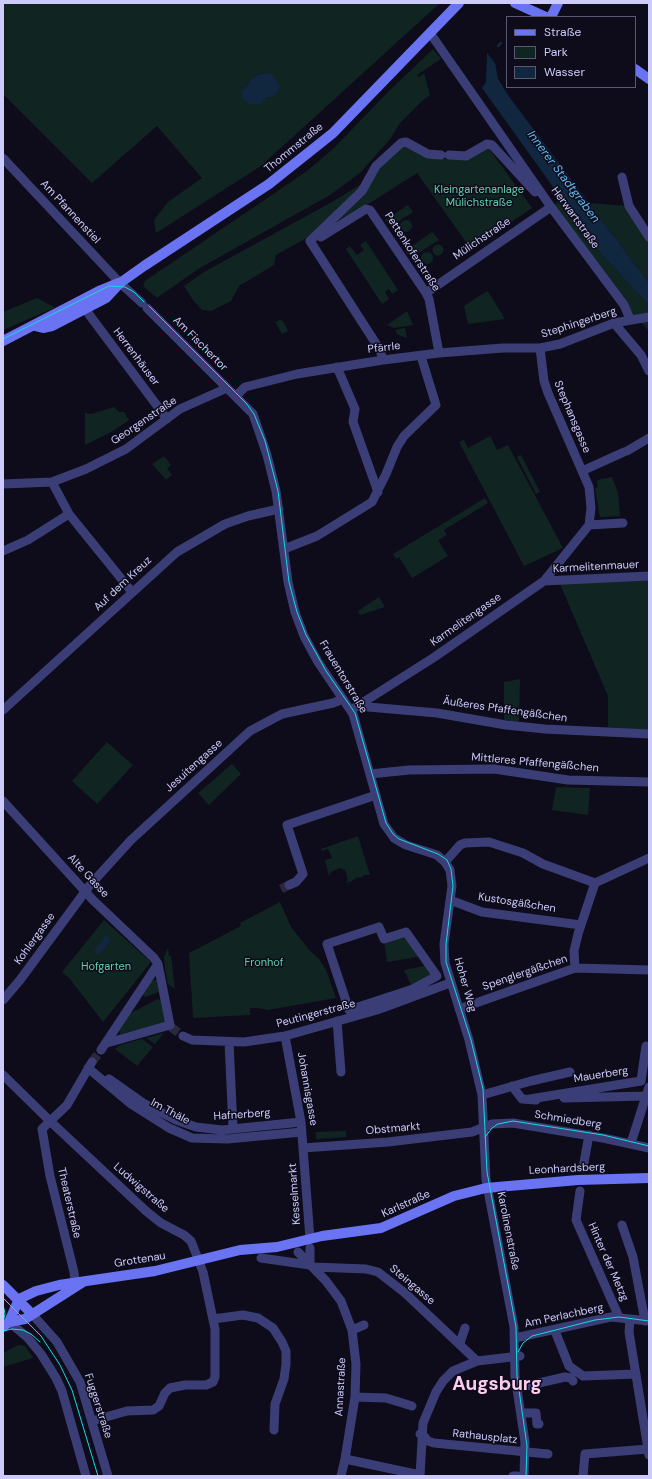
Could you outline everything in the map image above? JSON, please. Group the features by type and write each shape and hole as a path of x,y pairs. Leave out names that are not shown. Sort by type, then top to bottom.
{"street":[{"name":"Thommstraße","path":"35,326 47,328 106,298 120,283 269,184 333,133 459,3"},
{"path":"515,3 544,16"},
{"path":"552,16 558,3"},
{"name":"Herwartstraße","path":"430,33 550,206 624,305 630,319"},
{"path":"636,70 649,79"},
{"path":"383,360 380,350 311,242 362,191 376,166 401,143 409,143 428,154 466,156 487,144 492,145 542,200 550,206"},
{"name":"Am Pfannenstiel","path":"3,158 120,283"},
{"path":"622,177 629,206 646,227 649,237"},
{"name":"Mülichstraße","path":"426,292 550,206"},
{"name":"Pettenkoferstraße","path":"311,242 366,209 370,210 426,292 429,299 439,353"},
{"name":"Thommstraße","path":"3,341 35,326 101,290 120,283"},
{"name":"Am Fischertor","path":"120,283 236,396"},
{"name":"Herrenhäuser","path":"85,309 167,418"},
{"name":"Stephingerberg","path":"540,348 560,344 614,323 630,319 649,317"},
{"path":"614,323 641,355 649,371"},
{"name":"Pfärrle","path":"236,396 245,387 297,374 337,367 439,353 503,348 540,348"},
{"name":"Stephansgasse","path":"540,348 544,381 548,393 589,487 591,508 589,525"},
{"path":"284,549 317,536 372,502 378,492 397,447 404,436 436,405 421,356"},
{"path":"337,367 355,410 353,422 378,492"},
{"name":"Georgenstraße","path":"3,484 52,482 86,469 119,453 180,409 227,388"},
{"name":"Frauentorstraße","path":"236,396 250,410 258,426 270,467 279,509 290,594 299,623 318,662 343,699 354,708 384,824 394,838 406,845 434,854 445,862"},
{"path":"582,471 625,452 649,438"},
{"path":"52,482 69,514 132,592"},
{"name":"Auf dem Kreuz","path":"3,710 175,554 194,541 225,524 248,516 279,509"},
{"path":"3,550 28,540 69,514"},
{"path":"589,525 623,523"},
{"name":"Karmelitengasse","path":"354,708 433,658 544,581 589,525"},
{"name":"Karmelitenmauer","path":"544,581 649,576"},
{"name":"Jesuitengasse","path":"86,892 131,840 250,731 282,714 333,703 343,699"},
{"name":"Äußeres Pfaffengäßchen","path":"354,708 437,713 506,725 545,729 649,734"},
{"name":"Mittleres Pfaffengäßchen","path":"370,774 409,770 488,768 568,780 649,782"},
{"path":"293,884 303,874 288,825 376,795"},
{"name":"Alte Gasse","path":"3,801 86,892 154,958 158,964"},
{"path":"445,862 460,845 465,843 489,842 523,853 543,864 596,883 649,858"},
{"name":"Hoher Weg","path":"445,862 451,878 444,950 445,963 475,1060 482,1095 484,1128"},
{"path":"575,968 574,951 581,925 596,883"},
{"name":"Kohlergasse","path":"3,1000 86,892"},
{"name":"Kustosgäßchen","path":"450,900 482,912 581,925"},
{"path":"379,927 384,939 406,932 437,976 414,989 349,1010 327,944 379,927"},
{"path":"158,964 170,1026 104,1046 158,964"},
{"name":"Spenglergäßchen","path":"459,1009 575,968 649,970"},
{"name":"Peutingerstraße","path":"183,1036 192,1040 248,1042 285,1036 400,1002 450,983"},
{"path":"340,1001 347,1018"},
{"path":"337,1021 341,1072"},
{"name":"Johannisgasse","path":"285,1036 301,1122 303,1148"},
{"path":"229,1042 233,1128"},
{"name":"Mauerberg","path":"530,1099 640,1081 646,1046"},
{"path":"51,1122 67,1105 90,1065"},
{"name":"Hafnerberg","path":"90,1065 143,1103 176,1120 211,1129 301,1122"},
{"name":"Im Thäle","path":"90,1065 131,1104 169,1128 192,1138 227,1139 302,1132"},
{"path":"482,1095 570,1072"},
{"name":"Ludwigstraße","path":"3,1074 51,1122 146,1211 161,1223 188,1238 193,1244 199,1260 215,1329 215,1378 211,1384 178,1386 170,1388 159,1406 153,1410 127,1411 92,1421"},
{"path":"512,1086 522,1099 530,1099"},
{"name":"Mauerberg","path":"530,1099 541,1100 648,1092 631,1143"},
{"name":"Theaterstraße","path":"51,1122 42,1129 50,1176 74,1272 80,1282"},
{"name":"Schmiedberg","path":"484,1128 492,1124 513,1123 589,1135 649,1148"},
{"name":"Obstmarkt","path":"303,1148 388,1142 472,1132 484,1128"},
{"name":"Karolinenstraße","path":"484,1128 484,1163 487,1188 510,1301 515,1338"},
{"path":"583,1168 589,1135"},
{"name":"Kesselmarkt","path":"303,1148 310,1244"},
{"name":"Leonhardsberg","path":"487,1188 564,1180 649,1178"},
{"name":"Karlstraße","path":"310,1244 382,1228 454,1196 487,1188"},
{"name":"Hinter der Metzg","path":"580,1192 576,1216 578,1223 620,1314"},
{"path":"622,1225 633,1257 647,1321"},
{"path":"199,1260 240,1250 310,1244 312,1266 261,1258"},
{"name":"Annastraße","path":"298,1252 312,1266 328,1288 341,1301 352,1330 356,1364 354,1431 340,1471"},
{"name":"Grottenau","path":"19,1299 36,1291 80,1282 155,1271 199,1260"},
{"name":"Steingasse","path":"312,1266 379,1270 402,1288 477,1361"},
{"path":"5,1321 24,1319 30,1312 80,1282"},
{"path":"3,1285 19,1299 30,1312"},
{"path":"5,1321 19,1299"},
{"name":"Fuggerstraße","path":"30,1312 47,1330 64,1352 80,1382 108,1476"},
{"name":"Am Perlachberg","path":"515,1338 555,1331 620,1314 647,1321"},
{"path":"212,1319 238,1316 258,1318 274,1328 282,1342 286,1351 286,1364 284,1378 275,1404 274,1430"},
{"path":"584,1476 585,1454 648,1452 629,1332 632,1316"},
{"path":"5,1321 26,1337 41,1354 56,1378 62,1391 86,1476"},
{"path":"352,1330 364,1325"},
{"path":"460,1344 465,1328"},
{"path":"555,1331 569,1366 583,1376 636,1374"},
{"name":"Rathausplatz","path":"419,1434 428,1441 434,1443 525,1453 517,1388 517,1357 515,1338"},
{"path":"345,1459 421,1471 419,1409 436,1392 443,1381 453,1371 477,1361 517,1357"},
{"path":"517,1388 541,1382 568,1378"},
{"path":"354,1391 386,1398 419,1409"},
{"path":"524,1413 536,1413 537,1424 539,1424"},
{"path":"524,1476 525,1453 548,1454"}],"green space":[{"path":"3,3 440,3 261,166 156,233 154,220 168,202 202,178 157,126 92,183 3,94","holes":["267,73 280,85 277,92 272,97 266,98 242,90 249,84 250,80 257,75"]},
{"path":"433,49 441,59 417,75 419,77 424,73 430,95 400,123 391,138 360,173 330,195 198,269 157,298 143,286 145,281 307,171 334,148 389,91"},
{"name":"Kleingartenanlage Mülichstraße","path":"404,144 439,159 466,159 487,146 532,208 471,249 417,173 373,201 276,255 274,265 239,286 231,301 211,311 202,310 193,300 184,286 204,272 332,202 376,175 381,167"},
{"path":"561,199 602,255 649,305 649,331 638,319 630,319 551,207"},
{"path":"589,203 629,206 642,227 649,226 649,283"},
{"path":"408,205 413,212 396,223 393,218 387,222 385,220"},
{"path":"406,220 410,222 412,226 410,230 406,232 402,230 400,226 402,222"},
{"path":"432,232 439,240 417,254 415,252 409,256 405,251"},
{"path":"366,241 398,290 392,294 389,289 385,292 389,299 382,304 346,249 350,246 357,255 364,250 360,245"},
{"path":"436,245 440,245 442,246 442,254 436,255 433,252 433,248"},
{"path":"425,252 429,252 433,258 429,264 425,264 421,260 421,256"},
{"path":"487,291 505,319 468,324 464,306"},
{"path":"37,298 54,308 3,330 3,312"},
{"path":"407,311 413,325 394,328 387,325"},
{"path":"280,320 283,321 288,331 282,334 275,322"},
{"path":"405,328 407,338 398,335 395,330"},
{"path":"114,407 119,412 124,412 129,420 113,431 85,445 85,413 91,414"},
{"path":"490,436 497,450 508,445 563,548 524,566 459,442 464,440 468,448"},
{"path":"521,455 540,492 536,494 517,457"},
{"path":"164,456 171,465 167,469 172,475 166,480 152,464"},
{"path":"612,477 618,493 620,516 600,517 595,488 598,487 597,480"},
{"path":"485,498 488,503 444,530 447,535 438,540 448,556 412,578 399,557 396,559 393,554"},
{"path":"649,579 649,732 608,728 608,696 560,584"},
{"path":"379,597 385,607 360,615 358,611"},
{"path":"520,679 519,722 504,720 504,682"},
{"path":"107,742 133,765 97,804 72,781"},
{"path":"232,764 241,774 209,805 198,793"},
{"path":"556,787 590,788 588,815 552,810"},
{"path":"358,836 370,875 364,875 360,878 358,877 353,880 352,879 352,881 346,883 348,880 345,870 340,868 331,872 329,876 325,860 332,858 328,849 321,851 321,849"},
{"name":"Fronhof","path":"280,902 291,927 310,951 319,959 326,970 336,998 268,1010 250,1008 250,1015 193,1018 189,953 241,926 240,923"},
{"name":"Hofgarten","path":"104,920 151,962 103,1022 70,979 62,972"},
{"path":"406,932 423,956 387,962 384,939"},
{"path":"168,947 169,956 171,956 175,989 168,984 165,968 164,957"},
{"path":"429,965 437,976 413,989 404,970"},
{"path":"152,980 157,980 159,992 145,997 143,995"},
{"path":"158,999 161,1001 166,1023 120,1034 119,1030 129,1014"},
{"path":"164,1033 155,1044 146,1038 161,1034"},
{"path":"142,1039 153,1047 137,1066 115,1049 120,1045"},
{"path":"346,1131 346,1137 316,1139 316,1132"},
{"path":"18,1345 25,1346 33,1358 3,1367 3,1353"}],"water":[{"name":"Innerer Stadtgraben","path":"487,53 495,63 498,79 510,98 649,283 649,305 602,255 482,88 486,82"},
{"path":"271,73 280,85 278,92 272,97 266,98 259,105 248,104 242,97 242,90 249,84 250,80 257,75"},
{"path":"106,935 111,940 99,955 94,951"}],"waterway":[{"path":"498,46 501,43"}],"tunnel":[{"path":"281,889 289,885"},
{"path":"171,1027 183,1036"},
{"path":"92,1062 101,1050"}],"tram line":[{"path":"3,339 109,286 125,287 134,292 144,302"},
{"path":"149,306 246,403 254,414 265,441 278,491 289,582 297,612 306,635 326,671 355,713 386,823 393,834 399,839 438,854 447,860 451,869 453,886 446,944 446,962 471,1040 483,1089 487,1172 516,1327 517,1376 527,1446 526,1476"},
{"path":"485,1137 492,1128 498,1124 513,1121 603,1135 649,1146"},
{"path":"3,1298 41,1336 60,1365 72,1390 98,1476"},
{"path":"3,1304 5,1314 3,1323"},
{"path":"518,1352 523,1343 532,1336 595,1320 619,1317 649,1321"},
{"path":"3,1331 12,1329 23,1330 31,1334 40,1342"}],"district":[{"name":"Augsburg","path":"497,1385"}]}
